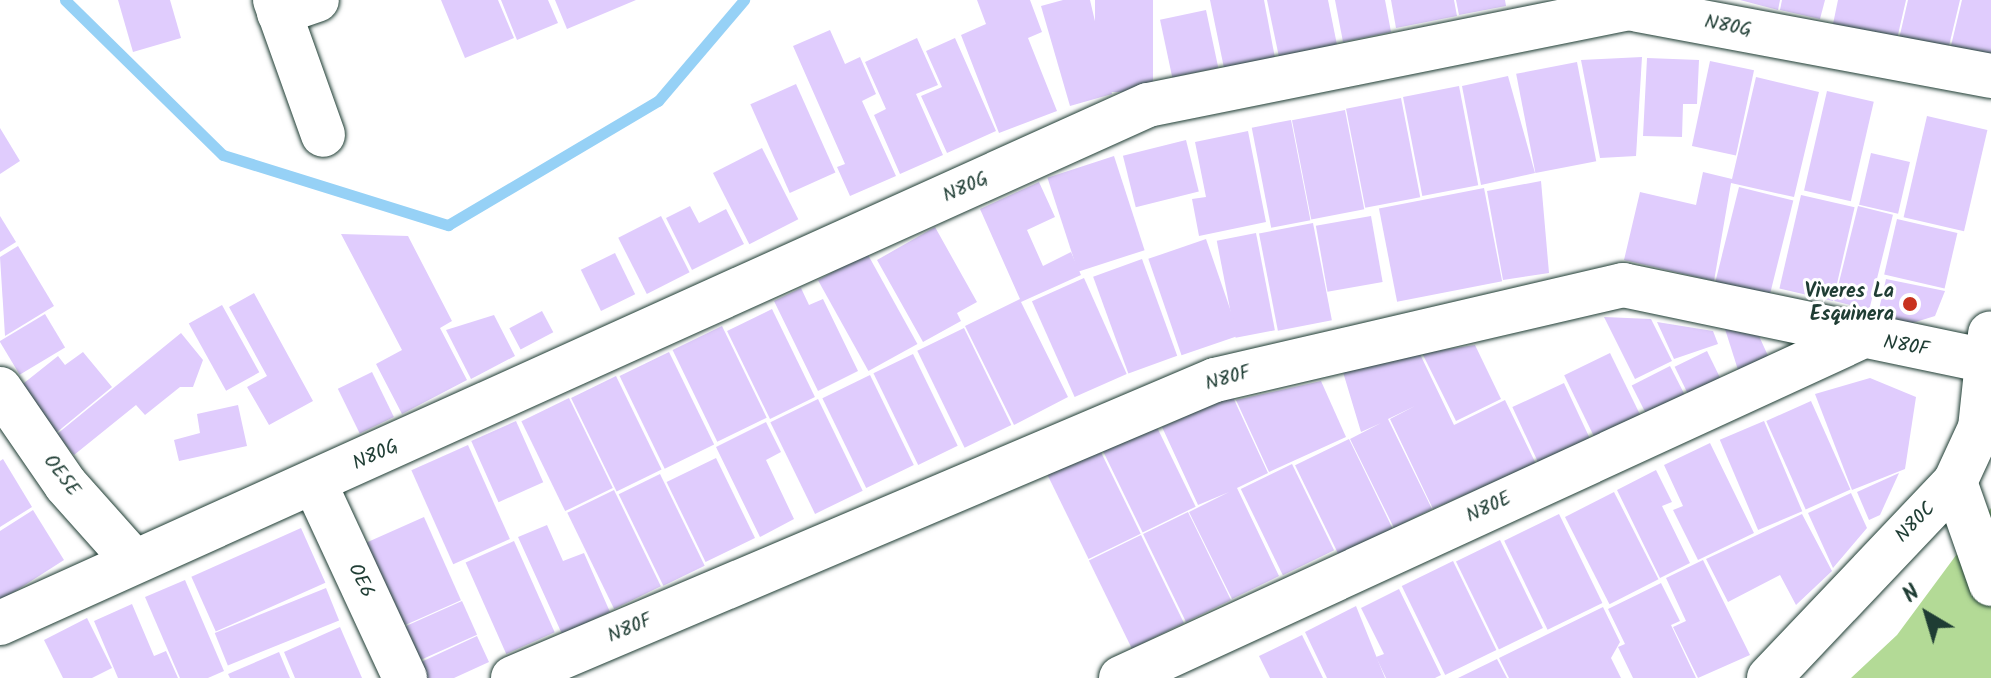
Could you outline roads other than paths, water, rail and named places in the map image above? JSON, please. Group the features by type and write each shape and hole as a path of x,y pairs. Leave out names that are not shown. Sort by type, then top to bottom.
{"street":[{"path":"290,4 323,135"},
{"name":"N80G","path":"0,623 131,558 315,484 1148,105 1628,8 1991,76"},
{"name":"N80F","path":"513,678 1215,380 1623,285 1857,339 1987,346"},
{"name":"N80E","path":"1121,678 1857,339"},
{"name":"N80C","path":"1767,676 1955,482 1980,428 1987,346"},
{"name":"OE5E","path":"0,389 66,485 131,558"},
{"path":"1955,482 1991,584"},
{"name":"OE6","path":"315,484 405,678"}],"waterway":[{"path":"65,0 223,155 448,225 658,101 744,0"}],"place":[{"name":"Viveres La Esquinera","path":"1910,304"}]}
